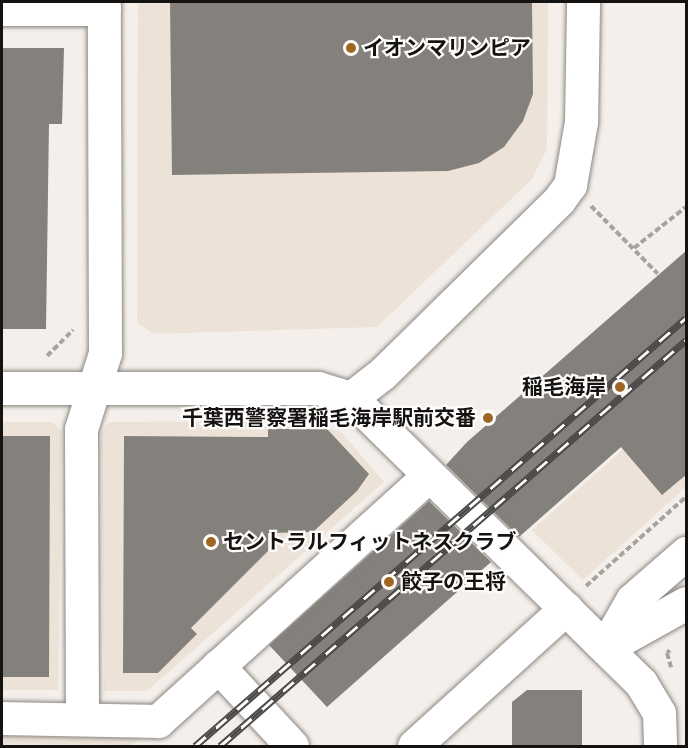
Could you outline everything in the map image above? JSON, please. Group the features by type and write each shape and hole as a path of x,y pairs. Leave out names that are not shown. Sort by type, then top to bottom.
{"street":[{"path":"351,398 382,374 559,200 570,185 581,122 583,2"},
{"path":"2,9 104,5 105,353 81,429 82,719"},
{"path":"2,388 318,388 351,398 428,476 571,594 605,647 640,683 659,713 660,747"},
{"path":"2,718 158,721 428,476"},
{"path":"605,647 632,600 687,553"},
{"path":"414,747 571,594"},
{"path":"605,647 687,603"},
{"path":"218,666 292,747"}],"path":[{"path":"570,185 658,274"},
{"path":"634,248 687,207"},
{"path":"41,358 47,356 73,331 74,325"},
{"path":"571,594 584,588 687,497"},
{"path":"673,647 667,653 673,675"}],"shaded area":[{"path":"138,2 548,2 547,149 532,179 377,327 154,334 137,323"},
{"path":"686,394 686,487 583,580 532,530"},
{"path":"312,421 342,433 384,482 147,691 104,691 101,433 109,422"},
{"path":"2,422 52,422 62,432 58,690 2,690"},
{"path":"2,735 142,736 130,746 2,746"}],"building":[{"name":"イオンマリンピア","path":"170,2 532,2 533,94 523,121 504,147 479,163 448,171 172,175"},
{"path":"3,48 64,48 62,124 49,124 46,329 2,329"},
{"path":"687,250 687,474 662,495 621,447 519,537 446,465 467,442"},
{"path":"268,429 327,429 369,474 357,491 313,532 268,533 268,551 191,628 197,634 158,673 123,673 124,436 268,437"},
{"path":"2,436 50,436 49,677 2,677"},
{"path":"429,501 491,562 327,707 269,645"},
{"path":"527,690 582,690 582,747 512,747 512,702"}],"railway":[{"path":"195,746 686,318"},
{"path":"220,746 686,340"}],"place":[{"name":"イオンマリンピア","path":"351,48"},
{"name":"稲毛海岸","path":"620,387"},
{"name":"千葉西警察署稲毛海岸駅前交番","path":"488,418"},
{"name":"セントラルフィットネスクラブ","path":"211,542"},
{"name":"餃子の王将","path":"389,582"}]}
